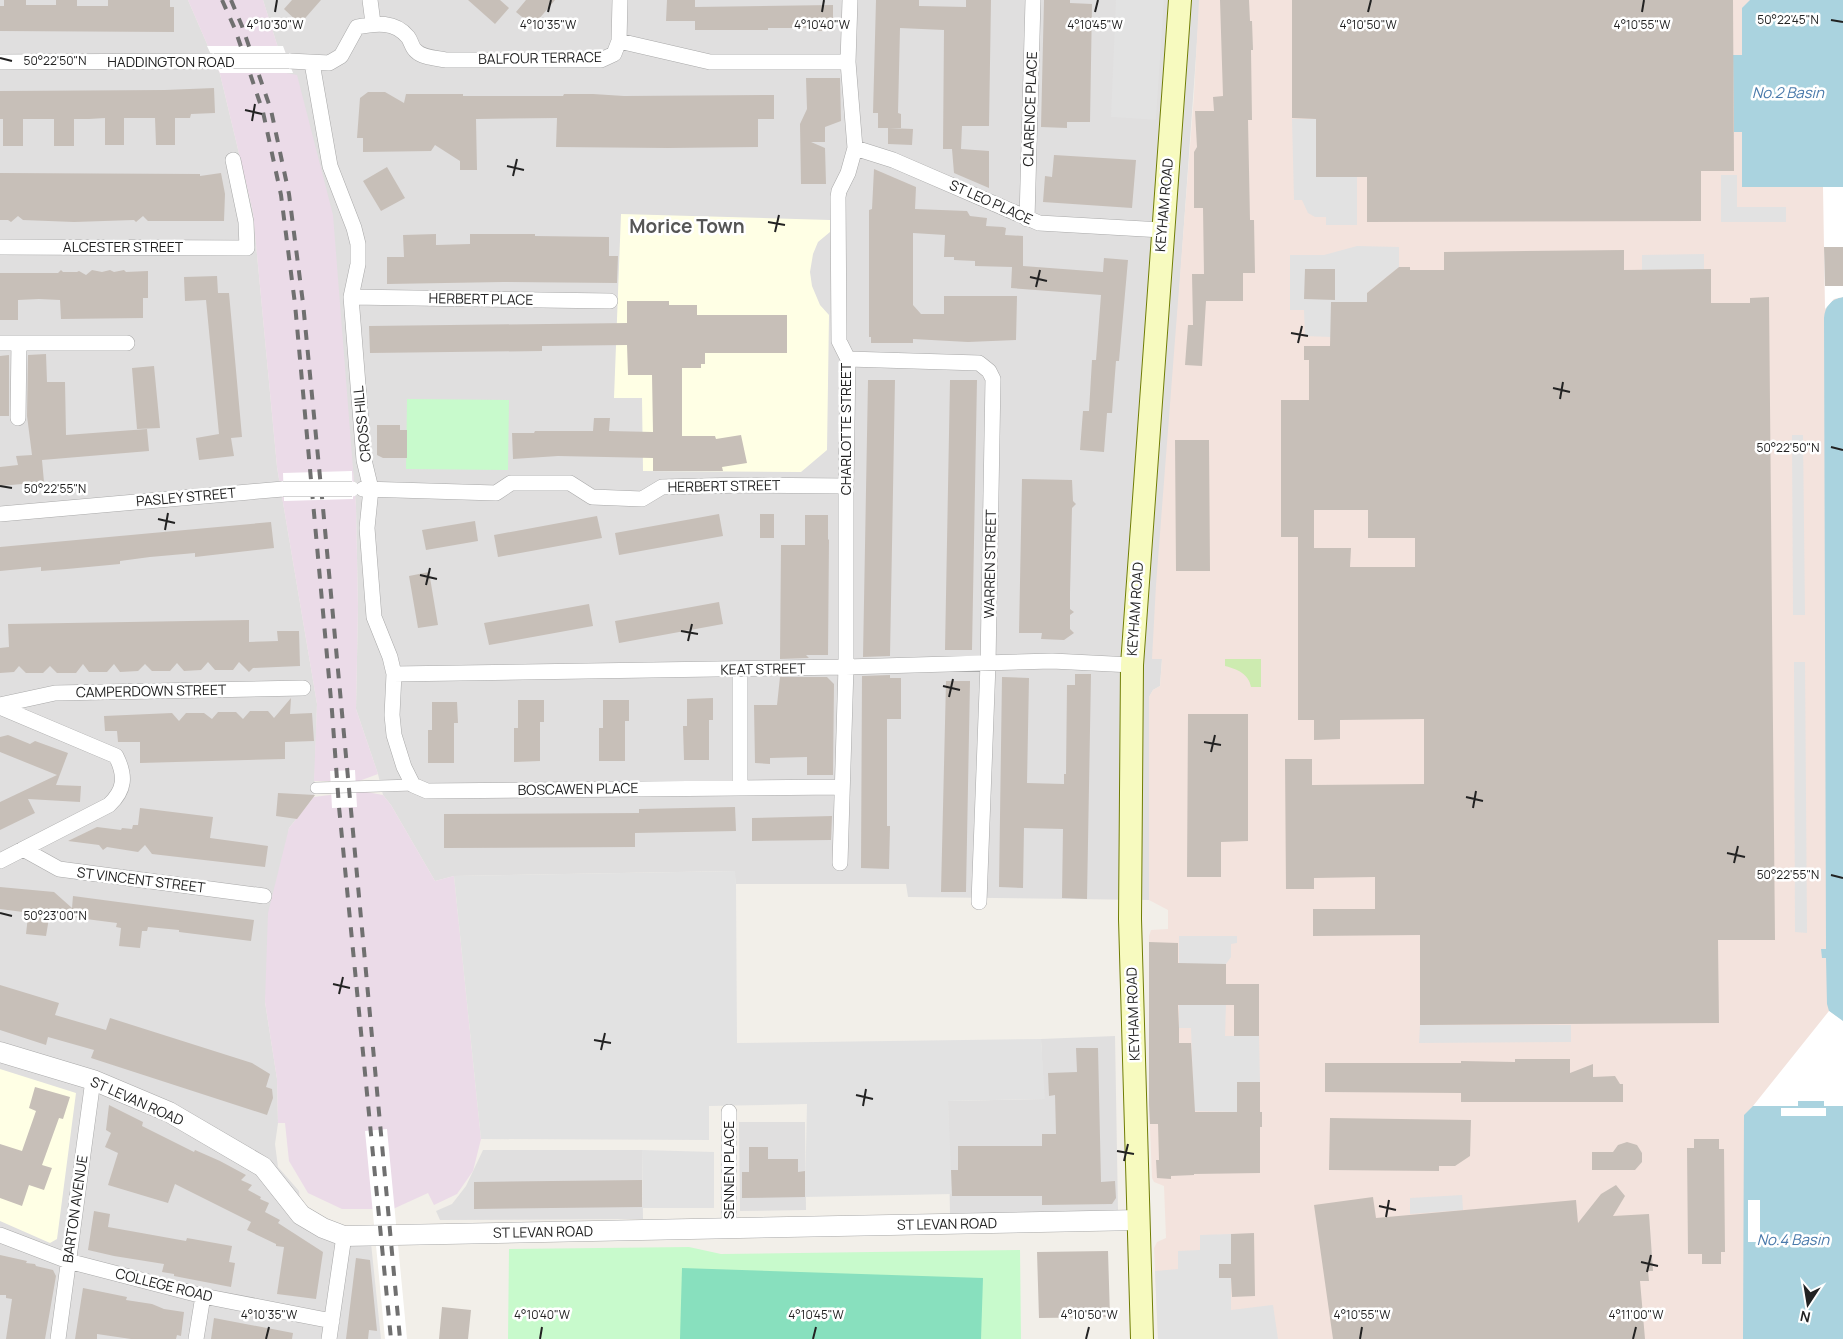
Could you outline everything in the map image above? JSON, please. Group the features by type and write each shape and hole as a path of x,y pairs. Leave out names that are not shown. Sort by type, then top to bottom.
{"main road":[{"name":"KEYHAM ROAD","path":"1142,1339 1130,909 1132,665 1180,0"}],"street":[{"path":"312,63 330,62 341,56 357,27 373,23 370,0"},
{"path":"619,41 620,0"},
{"name":"CHARLOTTE STREET","path":"840,864 846,667 848,359 839,341 838,197 848,173 855,148 848,62 850,0"},
{"name":"CLARENCE PLACE","path":"1027,219 1033,0"},
{"name":"BALFOUR TERRACE","path":"373,23 397,26 409,38 416,51 428,57 446,60 602,60 614,54 619,41 710,62 848,62"},
{"name":"HADDINGTON ROAD","path":"0,62 289,61 312,63"},
{"name":"CROSS HILL","path":"312,63 330,166 354,228 358,244 358,264 351,297 364,460 372,489 368,528 374,618 390,656 394,674 392,715 394,735 404,767 413,785"},
{"name":"ST LEO PLACE","path":"855,148 893,160 1039,223 1162,230"},
{"name":"ALCESTER STREET","path":"0,247 247,248 246,222 233,160"},
{"name":"HERBERT PLACE","path":"351,297 610,301"},
{"path":"18,418 19,343"},
{"path":"0,344 127,343"},
{"name":"WARREN STREET","path":"848,359 979,363 989,370 993,379 988,664 979,902"},
{"name":"HERBERT STREET","path":"372,489 496,493 511,483 570,483 592,497 642,499 662,487 745,484 846,486"},
{"name":"PASLEY STREET","path":"0,514 284,489 372,489"},
{"name":"KEAT STREET","path":"394,674 846,667 1052,661 1132,665"},
{"path":"740,669 740,788"},
{"name":"CAMPERDOWN STREET","path":"0,706 55,692 303,688"},
{"name":"CAMPERDOWN STREET","path":"0,706 116,756 122,768 120,795 109,805 23,849"},
{"name":"BOSCAWEN PLACE","path":"316,788 413,785 426,791 842,787"},
{"path":"0,861 23,849"},
{"name":"ST VINCENT STREET","path":"23,849 59,870 264,896"},
{"name":"ST LEVAN ROAD","path":"0,1052 93,1080 170,1112 263,1167 302,1215 322,1228 344,1236 403,1233 729,1229 1139,1220"},
{"name":"BARTON AVENUE","path":"58,1339 93,1080"},
{"name":"SENNEN PLACE","path":"729,1112 729,1229"},
{"name":"COLLEGE ROAD","path":"0,1235 68,1261 203,1296 332,1320"},
{"path":"329,1339 344,1236"},
{"path":"196,1339 203,1296"}],"shaded area":[{"path":"0,0 188,0 220,74 253,212 277,467 317,704 314,797 289,828 265,1002 277,1079 278,1123 275,1144 278,1167 299,1191 302,1219 371,1243 381,1339 0,1339"},
{"path":"188,0 263,0 286,73 297,75 333,215 356,507 358,607 356,709 378,774 359,781 314,781 317,704 277,467 253,212 220,74"},
{"path":"263,0 1200,0 1153,659 1162,659 1160,686 1153,690 1149,697 1149,900 908,897 906,884 736,884 734,871 454,876 435,881 391,805 383,795 378,774 356,709 358,607 356,507 353,471 286,73"},
{"path":"1116,0 1164,0 1156,120 1111,117"},
{"path":"1199,0 1843,0 1843,1339 1158,1339 1154,1248 1157,1242 1166,1238 1164,1186 1154,1182 1152,1178 1149,1104 1149,936 1151,930 1168,929 1168,910 1149,900 1149,697 1153,690 1160,686 1162,659 1152,659 1156,585 1194,95"},
{"path":"1292,119 1316,119 1316,177 1357,177 1357,225 1326,225 1326,217 1315,217 1308,213 1302,200 1294,200"},
{"path":"1721,175 1737,175 1737,207 1786,207 1786,222 1721,222"},
{"path":"621,214 830,220 830,232 818,242 813,254 810,272 812,286 820,305 829,315 827,450 801,472 643,471 642,398 614,398"},
{"path":"1357,246 1399,247 1399,267 1367,293 1367,302 1360,302 1360,321 1331,337 1305,336 1304,310 1290,310 1290,255 1324,255","holes":["1305,269 1335,270 1334,299 1305,299"]},
{"path":"1704,254 1704,269 1642,270 1642,255"},
{"path":"1792,435 1803,435 1805,615 1793,615"},
{"path":"1794,662 1805,662 1807,933 1795,932"},
{"path":"361,791 383,795 391,805 435,881 454,876 481,1139 473,1171 457,1194 434,1205 428,1193 393,1209 342,1209 308,1193 289,1161 285,1123 278,1123 277,1079 265,1002 268,913 289,828 314,797"},
{"path":"735,871 737,1043 1041,1039 1045,1099 948,1101 952,1194 805,1197 807,1104 709,1106 709,1140 481,1139 454,876"},
{"path":"1179,936 1237,936 1237,943 1231,944 1231,957 1226,964 1204,964 1204,1005 1226,1005 1225,1036 1259,1036 1260,1082 1237,1082 1237,1112 1194,1111 1191,1028 1179,1028"},
{"path":"1420,1025 1571,1025 1571,1042 1419,1043"},
{"path":"1115,1036 1118,1211 950,1215 948,1101 1044,1099 1041,1039"},
{"path":"0,1069 76,1093 57,1239 50,1243 0,1221"},
{"path":"739,1122 805,1122 806,1210 740,1211"},
{"path":"483,1150 642,1150 643,1219 440,1220 436,1211 452,1204 466,1186"},
{"path":"642,1150 714,1152 714,1208 643,1208"},
{"path":"1462,1195 1463,1210 1410,1214 1410,1198"},
{"path":"1231,1234 1231,1264 1219,1264 1219,1278 1231,1278 1231,1310 1273,1305 1278,1339 1158,1339 1155,1271 1178,1269 1178,1251 1200,1250 1200,1235"}],"green space":[{"path":"407,399 509,400 508,470 406,469"},
{"path":"1225,659 1261,659 1261,687 1251,687 1245,675 1225,666"},
{"path":"689,1247 721,1254 1020,1250 1021,1339 508,1339 509,1249"},
{"path":"682,1268 983,1278 981,1339 680,1339"}],"water":[{"name":"No.2 Basin","path":"1750,0 1843,0 1843,187 1742,187 1742,132 1734,132 1733,55 1742,55 1742,8"},
{"path":"1843,297 1842,1021 1829,1011 1827,1004 1826,958 1822,958 1821,949 1826,949 1824,318 1829,304 1835,299"},
{"name":"No.4 Basin","path":"1798,1101 1824,1101 1825,1106 1843,1106 1843,1339 1743,1339 1744,1115 1753,1106 1798,1106"}],"pier":[{"path":"207,46 283,46 293,73 220,73"},
{"path":"1823,187 1843,187 1843,297 1834,299 1825,309"},
{"path":"352,471 353,499 284,501 283,473"},
{"path":"355,770 357,807 332,808 330,771"},
{"path":"1829,1011 1843,1021 1843,1106 1824,1106 1824,1101 1798,1101 1798,1106 1753,1106"},
{"path":"1781,1108 1826,1108 1826,1116 1781,1116"},
{"path":"387,1129 407,1339 385,1339 365,1131"},
{"path":"1748,1200 1760,1200 1760,1242 1748,1242"}],"building":[{"path":"4,0 26,0 26,5 56,5 56,0 77,0 77,6 108,6 108,0 170,0 170,7 174,7 174,32 0,31 0,6 4,6"},
{"path":"292,0 321,0 300,24 284,9"},
{"path":"468,0 500,0 509,8 495,24"},
{"path":"526,0 555,0 533,26 516,12"},
{"path":"667,0 695,0 695,7 833,5 833,31 817,31 817,28 695,30 695,21 666,21"},
{"path":"876,0 919,0 919,6 966,7 966,0 991,0 989,126 962,126 961,149 989,151 989,188 954,173 952,149 943,149 944,30 900,28 898,113 901,114 901,128 878,128 878,113 873,113"},
{"path":"1044,0 1070,0 1070,3 1092,4 1090,122 1067,122 1067,128 1041,127"},
{"path":"1220,0 1249,0 1250,21 1252,21 1252,120 1248,120 1250,220 1254,220 1255,273 1243,273 1243,301 1206,301 1202,366 1185,365 1188,325 1193,325 1192,274 1204,274 1203,208 1194,208 1194,152 1197,147 1195,111 1214,111 1213,97 1223,96"},
{"path":"1292,0 1733,0 1734,171 1701,171 1701,221 1367,222 1367,177 1316,177 1316,119 1292,118"},
{"path":"806,78 840,78 841,121 825,127 825,142 811,142 825,148 826,184 801,184 800,124 807,109"},
{"path":"214,88 215,113 191,114 190,118 175,118 175,145 156,145 155,118 124,118 124,145 105,145 105,118 74,119 74,146 54,146 54,119 23,119 23,146 3,146 3,119 0,119 0,91"},
{"path":"368,92 385,92 404,103 406,94 463,94 463,96 563,96 564,94 624,96 774,95 774,119 758,119 758,147 668,148 556,147 557,118 476,119 477,170 460,170 460,161 435,145 431,151 363,152 363,138 357,138 360,98"},
{"path":"888,128 913,129 912,145 888,144"},
{"path":"1054,155 1136,160 1132,208 1043,202 1045,176 1052,177"},
{"path":"387,167 405,198 381,211 363,181"},
{"path":"874,169 916,187 915,209 967,211 970,216 987,218 986,226 1006,228 1005,235 1023,236 1023,266 1103,272 1104,258 1128,260 1119,361 1116,361 1112,413 1107,413 1104,452 1080,450 1083,411 1089,411 1092,360 1096,360 1101,295 1011,288 1012,267 975,266 975,261 954,260 954,257 944,257 945,235 913,233 913,305 921,314 944,314 944,296 1017,296 1016,340 968,342 913,339 913,343 871,343 871,337 869,337 869,210 872,209"},
{"path":"0,173 200,174 200,176 221,173 225,194 224,221 148,221 143,216 136,222 134,220 74,222 23,220 18,216 11,222 0,220"},
{"path":"436,234 436,245 470,244 470,234 609,237 609,256 618,256 617,283 387,284 387,257 404,257 403,235"},
{"path":"1824,247 1843,247 1843,286 1825,286"},
{"path":"1624,250 1624,270 1711,269 1711,303 1750,303 1750,298 1769,297 1775,940 1718,940 1719,1023 1420,1025 1420,935 1313,936 1313,909 1375,909 1375,877 1314,878 1314,889 1286,889 1285,759 1312,759 1312,785 1424,784 1424,719 1340,720 1340,739 1314,740 1314,720 1298,720 1298,537 1281,537 1281,400 1309,400 1309,360 1304,360 1304,346 1330,346 1331,302 1367,302 1367,293 1399,267 1410,267 1410,270 1444,270 1444,252","holes":["1314,510 1368,510 1368,538 1415,538 1415,567 1350,567 1351,548 1314,548"]},
{"path":"1305,269 1335,269 1335,300 1304,299"},
{"path":"61,270 63,272 79,271 86,275 92,270 102,272 110,270 114,272 124,270 126,272 148,271 148,298 143,298 143,318 61,319 60,300 39,299 18,300 18,320 0,320 0,273 58,273"},
{"path":"217,276 218,293 229,293 242,437 231,438 234,456 199,460 196,438 219,434 206,300 185,301 184,277"},
{"path":"627,301 669,301 669,305 697,305 697,315 787,315 787,353 705,353 705,364 701,364 701,368 682,368 682,436 715,436 716,439 741,435 747,463 722,467 723,471 653,471 653,458 558,456 513,459 512,433 593,431 594,418 610,418 609,431 653,432 652,375 628,375 627,345 542,346 542,351 370,353 369,326 627,323"},
{"path":"46,354 47,382 65,382 66,435 147,429 149,451 42,460 44,482 0,486 0,467 18,465 16,456 32,455 27,416 28,355"},
{"path":"9,355 9,416 0,416 0,356"},
{"path":"154,366 160,428 137,429 132,368"},
{"path":"868,380 895,380 890,656 863,657"},
{"path":"950,380 977,380 972,650 945,650"},
{"path":"377,425 400,425 400,430 407,430 407,458 383,458 377,455"},
{"path":"1175,440 1209,440 1210,571 1176,571"},
{"path":"1022,479 1072,480 1073,501 1076,504 1072,508 1070,609 1074,612 1070,615 1070,629 1074,633 1064,640 1041,639 1042,633 1019,633"},
{"path":"719,514 723,536 619,555 615,533"},
{"path":"760,514 774,514 774,538 760,538"},
{"path":"805,515 828,515 828,655 806,655 809,658 780,659 781,545 805,545"},
{"path":"597,516 602,538 498,557 494,535"},
{"path":"475,521 478,541 426,550 422,530"},
{"path":"271,522 274,548 195,557 195,553 150,557 120,561 120,564 67,569 41,571 41,567 0,571 0,547"},
{"path":"429,572 438,625 418,628 409,576"},
{"path":"719,602 723,624 619,643 615,621"},
{"path":"589,604 593,626 489,645 484,623"},
{"path":"249,620 249,642 278,641 277,631 299,631 300,666 253,668 249,672 239,662 233,670 215,670 208,662 201,670 184,671 177,663 170,671 152,671 145,664 138,671 120,672 114,664 107,672 89,672 83,664 76,673 57,673 50,666 43,673 26,673 19,666 14,672 0,673 0,648 9,647 8,624"},
{"path":"1075,674 1091,674 1087,899 1062,898 1063,829 1024,828 1023,888 999,887 1002,677 1029,678 1027,783 1064,784 1064,774 1066,774 1067,685 1075,685"},
{"path":"890,675 890,678 901,678 901,719 887,719 887,826 890,826 889,869 861,868 862,676"},
{"path":"780,677 827,677 834,684 833,775 807,775 807,757 770,758 770,764 755,763 754,705 777,705"},
{"path":"946,681 970,681 966,892 941,892"},
{"path":"291,698 290,714 312,713 314,741 285,742 285,759 140,763 140,742 118,742 117,731 105,731 104,716 172,713 179,721 186,713 204,713 212,719 218,712 236,712 243,719 250,711 268,711 274,718"},
{"path":"713,698 713,720 709,720 709,760 684,760 683,726 687,726 687,699"},
{"path":"518,700 544,700 544,722 540,722 540,761 514,762 514,728 518,728"},
{"path":"603,700 629,700 629,721 625,721 625,761 599,761 599,728 603,728"},
{"path":"432,702 457,702 458,723 454,723 454,763 428,763 428,730 432,730"},
{"path":"1188,714 1248,714 1248,841 1221,842 1221,877 1187,877"},
{"path":"8,735 30,744 35,741 68,753 56,785 81,786 80,802 28,799 35,813 0,830 0,802 57,775 0,752 0,737"},
{"path":"278,793 315,795 297,819 276,816"},
{"path":"735,807 736,831 635,833 635,847 444,848 444,814 639,813 639,809"},
{"path":"140,808 213,817 210,838 268,846 265,867 152,854 145,845 138,852 107,847 103,850 99,845 68,841 97,827 121,830 122,828 132,829 133,825 138,825"},
{"path":"832,816 831,840 752,841 752,818"},
{"path":"0,887 54,892 72,908 73,896 254,920 251,941 148,927 147,931 142,931 140,948 119,946 121,928 116,927 117,923 55,915 54,919 49,918 46,936 26,934 28,916 23,915 23,912 0,909"},
{"path":"1149,942 1178,943 1178,963 1226,964 1226,984 1259,984 1259,1036 1234,1036 1234,1005 1178,1005 1179,1043 1191,1043 1195,1112 1237,1112 1237,1082 1260,1082 1262,1127 1260,1127 1260,1173 1194,1174 1171,1176 1171,1179 1157,1178 1156,1160 1159,1160 1158,1124 1150,1124 1149,1104"},
{"path":"0,985 59,1003 55,1015 106,1030 110,1018 252,1063 270,1074 266,1087 272,1089 273,1098 267,1115 91,1058 94,1050 48,1037 46,1045 0,1030"},
{"path":"1076,1048 1098,1048 1101,1182 1115,1181 1116,1198 1112,1204 1042,1205 1042,1196 952,1196 951,1170 958,1170 958,1146 1042,1146 1042,1134 1056,1134 1055,1095 1049,1096 1048,1073 1077,1072"},
{"path":"1515,1059 1570,1059 1570,1073 1593,1064 1593,1077 1615,1076 1620,1084 1623,1084 1623,1102 1461,1102 1461,1093 1325,1092 1325,1063 1515,1062"},
{"path":"35,1087 70,1097 63,1119 59,1118 42,1165 52,1168 44,1190 29,1185 22,1206 0,1198 0,1144 22,1151 36,1111 29,1108"},
{"path":"109,1105 143,1122 142,1126 194,1152 195,1150 220,1161 246,1175 241,1180 252,1185 248,1190 269,1203 265,1212 280,1220 278,1223 323,1252 316,1299 277,1294 284,1247 276,1246 276,1244 247,1230 251,1222 175,1184 168,1203 108,1185 118,1153 105,1147 111,1133 106,1130"},
{"path":"1330,1118 1471,1120 1470,1156 1455,1166 1439,1166 1439,1171 1329,1170"},
{"path":"1694,1139 1719,1139 1719,1149 1724,1149 1725,1252 1721,1252 1721,1264 1702,1264 1702,1254 1688,1254 1687,1148 1694,1148"},
{"path":"1627,1142 1637,1145 1642,1153 1642,1162 1635,1170 1592,1170 1592,1152 1613,1152 1618,1145"},
{"path":"749,1147 768,1147 768,1159 798,1159 798,1172 805,1171 805,1197 742,1198 742,1172 749,1172"},
{"path":"642,1180 642,1207 474,1209 474,1182"},
{"path":"1616,1185 1625,1196 1613,1216 1649,1214 1653,1271 1648,1271 1649,1281 1640,1281 1645,1339 1333,1339 1314,1205 1373,1197 1376,1218 1576,1200 1578,1223 1601,1194"},
{"path":"94,1211 110,1214 108,1227 186,1241 187,1238 232,1246 229,1262 235,1263 231,1287 162,1272 164,1264 88,1250"},
{"path":"1254,1233 1255,1296 1232,1297 1231,1278 1219,1278 1219,1264 1231,1264 1231,1234"},
{"path":"1108,1251 1110,1317 1039,1318 1037,1252"},
{"path":"0,1255 27,1261 26,1263 53,1270 56,1276 45,1339 6,1339 12,1299 6,1298 6,1295 0,1295"},
{"path":"356,1258 370,1260 377,1331 369,1330 368,1339 346,1339"},
{"path":"83,1288 127,1297 126,1300 184,1312 181,1336 177,1335 176,1339 131,1339 97,1334 97,1339 75,1339"},
{"path":"442,1307 471,1310 468,1339 439,1339"},
{"path":"214,1318 293,1333 292,1339 211,1339"}],"railway":[{"path":"222,0 235,29 263,112 281,195 295,304 339,807 391,1339"},
{"path":"231,0 271,110 289,194 303,303 400,1339"}],"district":[{"name":"Morice Town","path":"687,226"}]}
